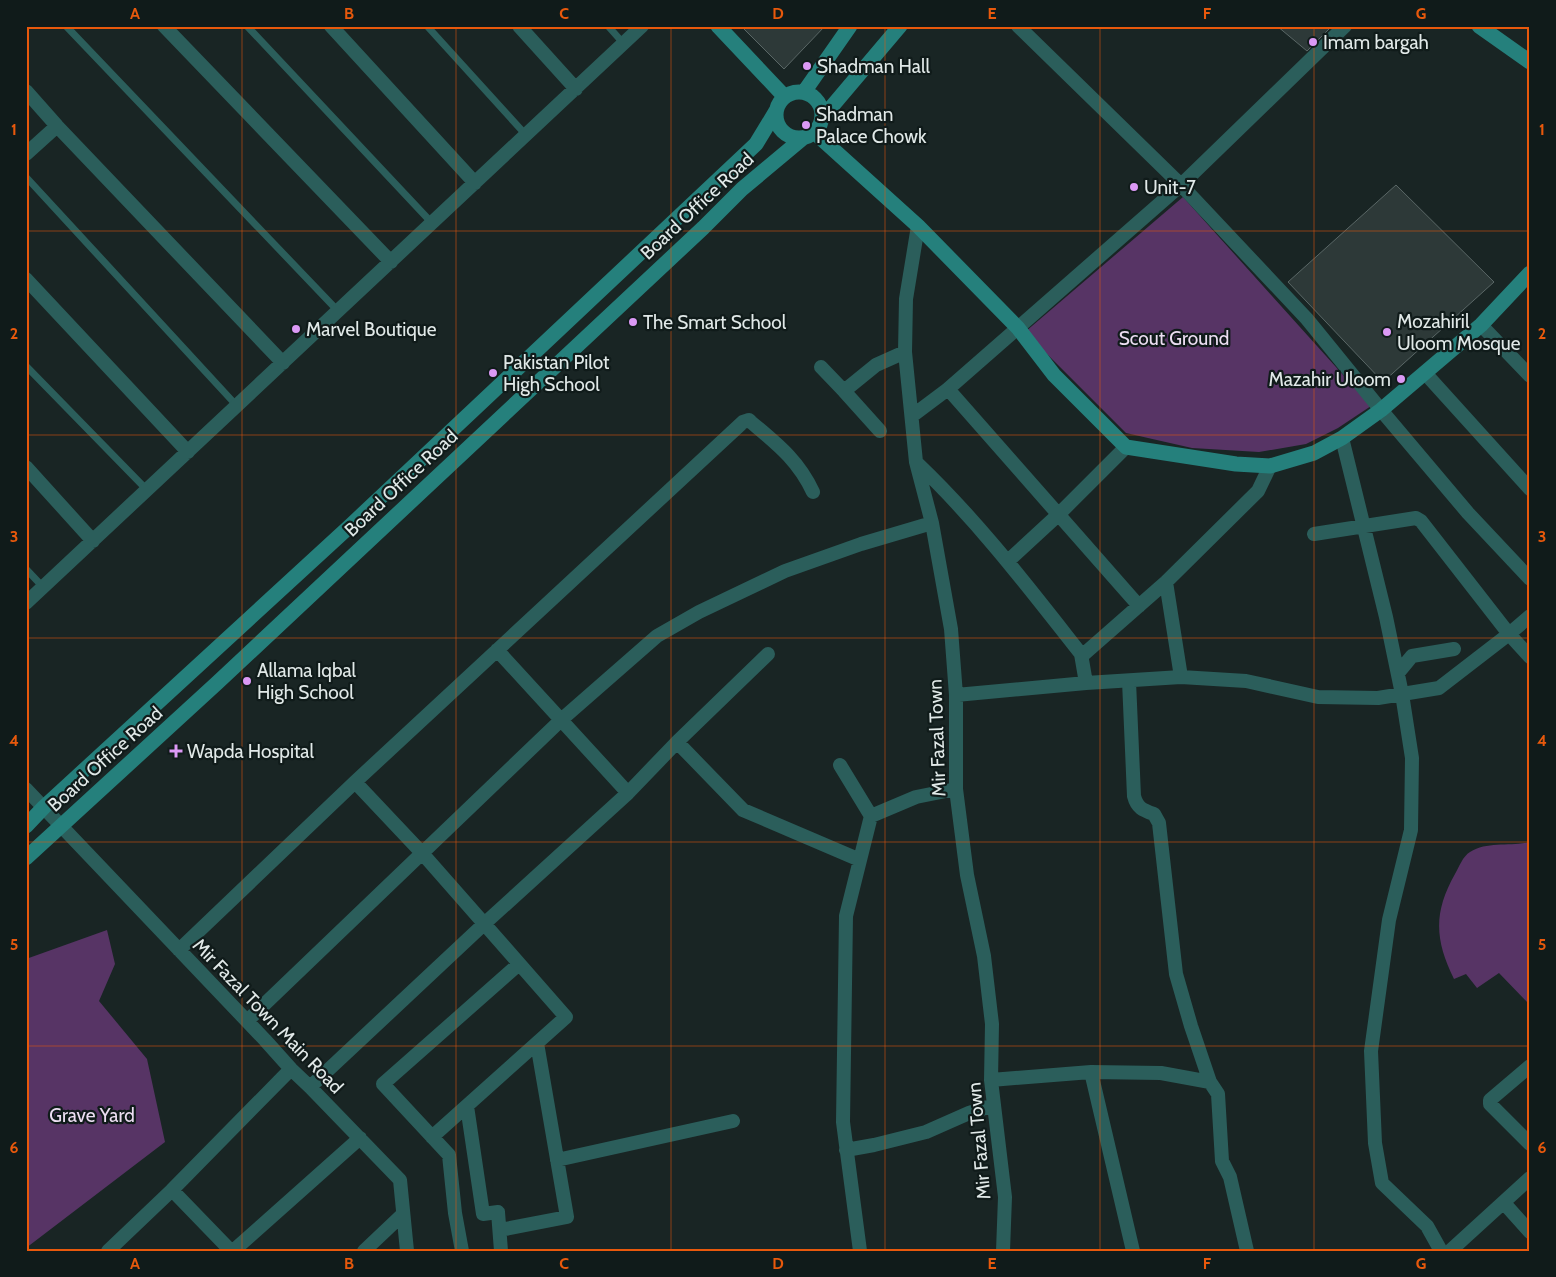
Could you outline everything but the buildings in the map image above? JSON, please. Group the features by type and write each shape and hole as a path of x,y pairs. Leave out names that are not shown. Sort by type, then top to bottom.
{"street":[{"path":"165,26 391,262"},
{"path":"331,26 475,183"},
{"path":"519,26 576,89"},
{"path":"26,603 642,26"},
{"path":"718,26 784,96"},
{"path":"804,92 850,26"},
{"path":"823,117 822,108 818,100 804,92 793,92 784,96 778,104 776,112 776,119 783,132 796,138 809,135 900,26"},
{"path":"1018,26 1181,184 1307,319 1468,513 1530,579"},
{"path":"912,416 948,389 1181,184 1345,26"},
{"path":"1479,26 1530,62"},
{"path":"26,91 282,363"},
{"name":"Board Office Road","path":"26,826 44,807 350,526 756,144 776,112"},
{"path":"26,154 57,126"},
{"path":"809,135 918,226 1018,328 1054,375 1126,447 1236,464 1270,466 1314,453 1342,438 1381,410 1481,325 1529,276"},
{"name":"Board Office Road","path":"26,858 217,684 696,235 742,189 809,135"},
{"name":"Mir Fazal Town","path":"918,226 906,299 905,352 916,462 932,523 951,629 956,695 956,789 966,875 984,956 991,1015 991,1080 1005,1197 1003,1251"},
{"path":"26,279 188,452"},
{"path":"1481,325 1530,376"},
{"path":"844,391 876,365 905,352"},
{"path":"821,367 880,431"},
{"path":"1425,373 1530,489"},
{"path":"948,389 1139,606"},
{"path":"179,950 356,782 746,421 751,422 798,465 813,492"},
{"path":"1342,438 1386,617 1402,694 1412,758 1411,830 1389,920 1371,1051 1374,1143 1382,1182 1428,1226 1441,1251"},
{"path":"1008,561 1059,514 1126,447"},
{"path":"916,462 951,495 1008,561 1081,654 1086,683"},
{"path":"1081,654 1086,654 1166,582 1258,491 1270,466"},
{"path":"26,467 93,541"},
{"path":"1314,534 1416,518 1421,521 1509,634 1530,657"},
{"path":"247,1021 561,720 657,636 699,612 785,571 861,544 932,523"},
{"path":"1166,582 1181,677"},
{"path":"956,695 1086,683 1181,677 1246,681 1318,697 1378,698 1439,688 1530,616"},
{"path":"1398,673 1412,656 1454,649"},
{"path":"498,650 628,792"},
{"path":"310,1087 628,792 768,654"},
{"path":"1129,681 1134,796 1137,805 1142,810 1154,814 1159,823 1176,974 1210,1082 1218,1094 1222,1161 1230,1177 1247,1251"},
{"path":"677,742 743,810 860,860"},
{"path":"840,765 872,816 846,916 843,1122 860,1251"},
{"path":"356,782 422,852 566,1017 432,1137"},
{"name":"Mir Fazal Town Main Road","path":"26,789 291,1069 400,1180 407,1251"},
{"path":"872,816 916,797 956,789"},
{"path":"462,1251 455,1213 449,1155 383,1084 519,964"},
{"path":"500,1230 567,1217 537,1043"},
{"path":"108,1251 172,1190 291,1069"},
{"path":"1528,1070 1490,1100 1490,1104 1530,1144"},
{"path":"991,1080 1092,1072 1161,1073 1210,1082"},
{"path":"1092,1072 1133,1251"},
{"path":"846,1150 926,1132 969,1113 994,1105"},
{"path":"467,1106 483,1214 498,1212 501,1251"},
{"path":"557,1160 733,1121"},
{"path":"172,1190 232,1251 360,1138"},
{"path":"1458,1248 1530,1178"},
{"path":"1504,1203 1530,1232"},
{"path":"364,1251 402,1215"}],"lane":[{"path":"66,26 338,311"},
{"path":"247,26 432,223"},
{"path":"427,26 526,135"},
{"path":"608,26 624,44"},
{"path":"26,177 237,406"},
{"path":"26,366 147,490"},
{"path":"26,569 43,587"}],"green space":[{"name":"Scout Ground","path":"1183,197 1371,406 1338,428 1306,444 1259,452 1192,448 1126,433 1025,332"},
{"path":"1530,842 1530,1001 1528,1003 1499,973 1477,988 1466,974 1454,979 1443,952 1439,926 1443,901 1448,888 1461,862 1470,852 1484,846"},
{"name":"Grave Yard","path":"107,930 115,964 99,1001 147,1059 165,1142 26,1248 26,959"}],"place":[{"name":"Imam bargah","path":"1313,42"},
{"name":"Shadman Hall","path":"807,66"},
{"name":"Shadman Palace Chowk","path":"806,125"},
{"name":"Unit-7","path":"1134,187"},
{"name":"The Smart School","path":"633,322"},
{"name":"Marvel Boutique","path":"296,329"},
{"name":"Mozahiril Uloom Mosque","path":"1387,332"},
{"name":"Pakistan Pilot High School","path":"493,373"},
{"name":"Mazahir Uloom","path":"1401,379"},
{"name":"Allama Iqbal High School","path":"247,681"},
{"name":"Wapda Hospital","path":"176,751"}]}
